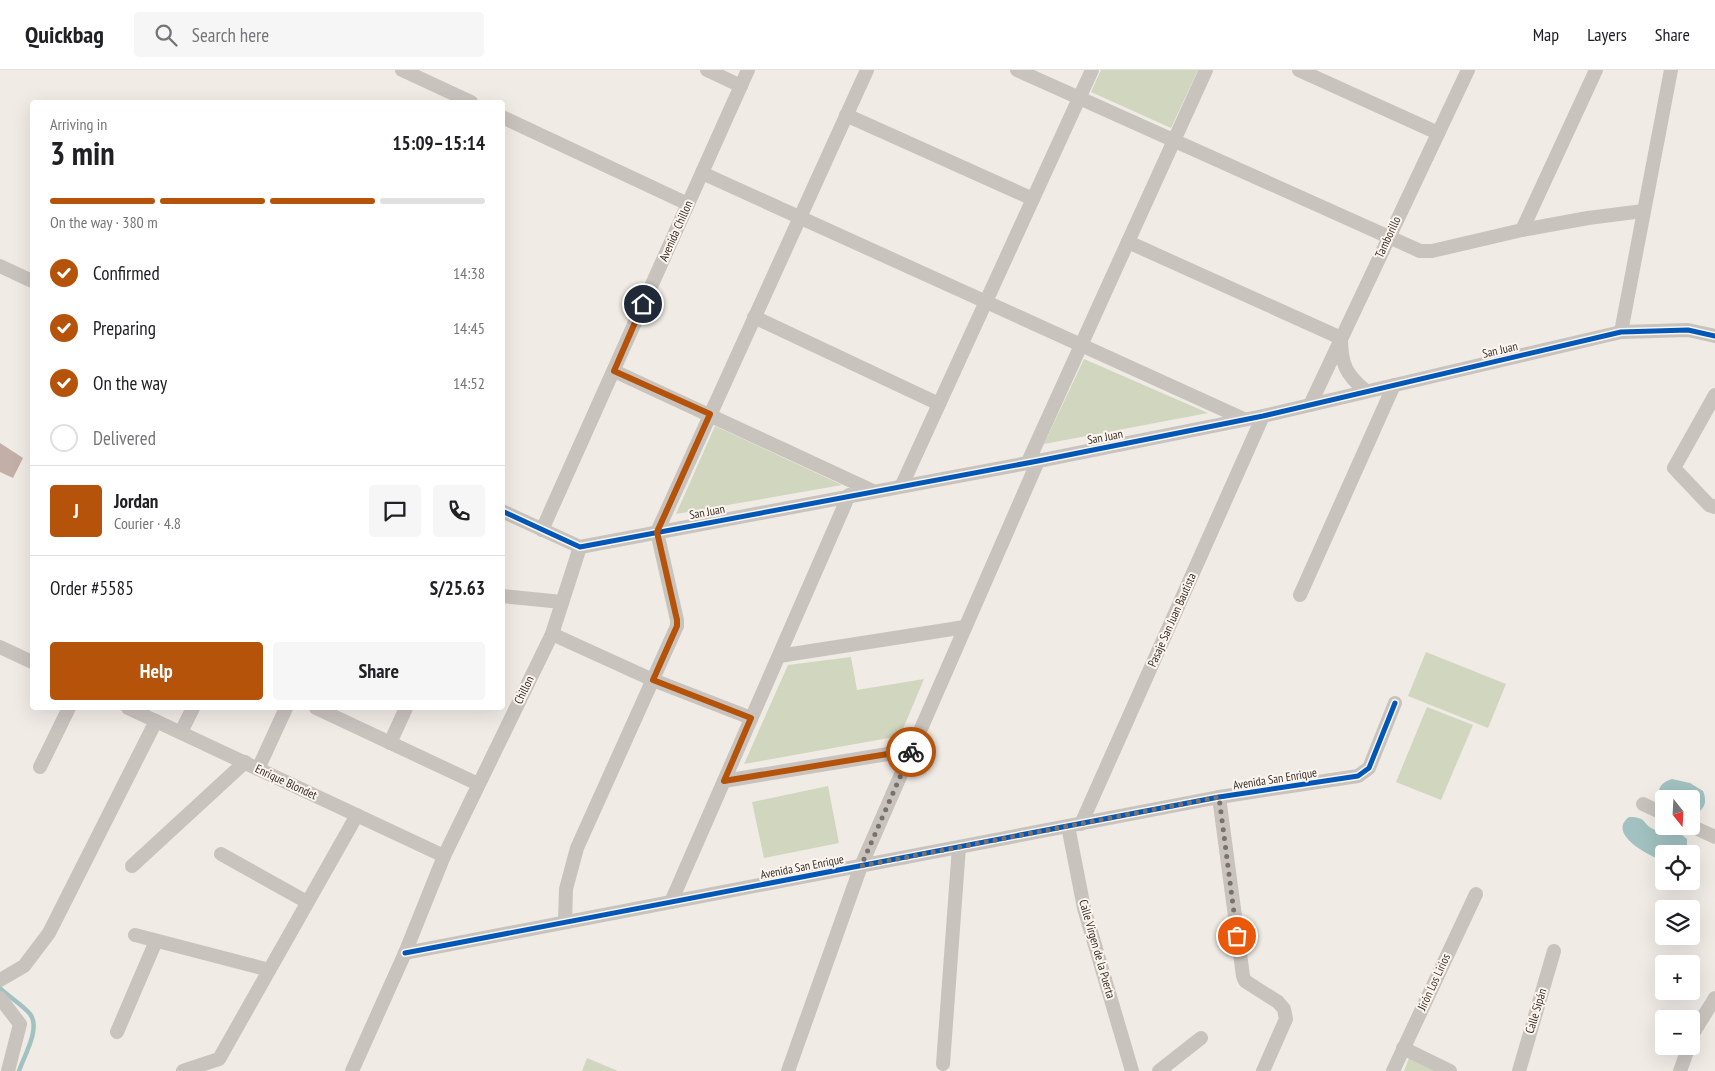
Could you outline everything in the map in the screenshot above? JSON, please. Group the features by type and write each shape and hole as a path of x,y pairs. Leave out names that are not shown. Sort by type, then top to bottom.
{"street":[{"path":"402,70 467,100"},
{"path":"707,70 741,86"},
{"name":"Avenida Chillon","path":"542,530 748,70"},
{"path":"565,922 566,889 577,848 677,626 657,532 867,70"},
{"path":"1018,70 1420,251 1432,251 1522,230 1588,218 1643,211"},
{"path":"902,485 1092,70"},
{"path":"788,1071 861,866 966,626 1081,345 1206,70"},
{"path":"1299,70 1438,133"},
{"name":"Tamborillo","path":"1310,405 1468,70"},
{"path":"1522,230 1596,70"},
{"path":"1620,332 1671,70"},
{"path":"846,115 1033,199"},
{"path":"505,118 688,204"},
{"path":"702,173 1244,419"},
{"path":"1128,242 1341,338 1341,356 1345,368 1354,381 1366,391"},
{"path":"0,266 30,280"},
{"path":"754,317 939,404"},
{"name":"San Juan","path":"580,547 1262,416 1620,332 1688,330 1715,336"},
{"path":"614,371 873,491"},
{"path":"1300,595 1394,385"},
{"path":"1715,395 1674,468 1709,505 1715,507"},
{"name":"Pasaje San Juan Bautista","path":"1075,825 1262,416"},
{"path":"670,902 849,496"},
{"path":"505,512 580,547"},
{"name":"Chillon","path":"352,1071 405,953 444,856 552,634 580,547"},
{"path":"505,596 562,602"},
{"path":"779,656 966,626"},
{"path":"552,634 653,680 751,718"},
{"path":"0,647 30,661"},
{"name":"Avenida San Enrique","path":"405,953 1219,797 1358,776 1369,768 1395,703"},
{"path":"40,767 68,710"},
{"name":"Enrique Blondet","path":"132,710 444,856"},
{"path":"182,732 192,710"},
{"path":"258,769 285,710"},
{"path":"320,710 478,784"},
{"path":"390,742 405,710"},
{"path":"0,980 24,966 49,933 156,721"},
{"path":"724,781 912,750"},
{"path":"132,866 245,762"},
{"path":"1219,797 1243,976 1245,982 1278,1002 1284,1009 1286,1018 1263,1071"},
{"path":"1643,804 1655,810"},
{"path":"183,1071 219,1060 357,815"},
{"name":"Calle Virgen de la Puerta","path":"1075,825 1084,908 1132,1071"},
{"path":"1700,830 1715,838"},
{"path":"942,1064 959,847"},
{"path":"221,854 307,902"},
{"name":"Jirón Los Lirios","path":"1392,1071 1476,894"},
{"path":"135,935 269,970"},
{"path":"117,1032 156,940"},
{"name":"Calle Sipán","path":"1518,1071 1554,951"},
{"path":"0,998 20,1024 8,1071"},
{"path":"1700,1021 1715,998"},
{"path":"1158,1071 1201,1038"},
{"path":"1403,1048 1450,1071"},
{"path":"1680,1071 1686,1055"}],"green space":[{"path":"1101,70 1198,70 1171,128 1091,92"},
{"path":"1084,359 1208,413 1044,444"},
{"path":"715,426 842,485 676,514"},
{"path":"1426,652 1506,684 1488,728 1408,696"},
{"path":"851,657 857,690 924,679 900,736 744,764 788,665"},
{"path":"1427,707 1473,725 1441,800 1396,782"},
{"path":"828,786 839,843 764,858 752,802"},
{"path":"587,1058 618,1071 582,1071"},
{"path":"1409,1058 1435,1071 1404,1071"}],"water":[{"path":"1672,779 1690,783 1703,791 1705,803 1702,809 1700,810 1700,790 1659,790 1666,782"},
{"path":"1629,817 1639,818 1655,830 1655,835 1681,835 1687,839 1687,845 1655,845 1655,857 1633,844 1623,830 1623,824"}],"building":[{"path":"0,443 23,458 13,478 0,472"}],"waterway":[{"path":"0,988 27,1011 33,1020 33,1034 19,1071"}],"cycle path":[{"path":"505,512 580,547 1038,461 1263,416 1621,332 1688,330 1715,336"},
{"path":"405,953 1219,797 1358,776 1369,768 1395,703"}],"way so far":[{"path":"911,752 861,866 1219,797 1237,936"}],"route":[{"path":"643,304 614,371 710,414 657,532 677,626 653,680 751,718 724,781 912,750 911,752"}]}
